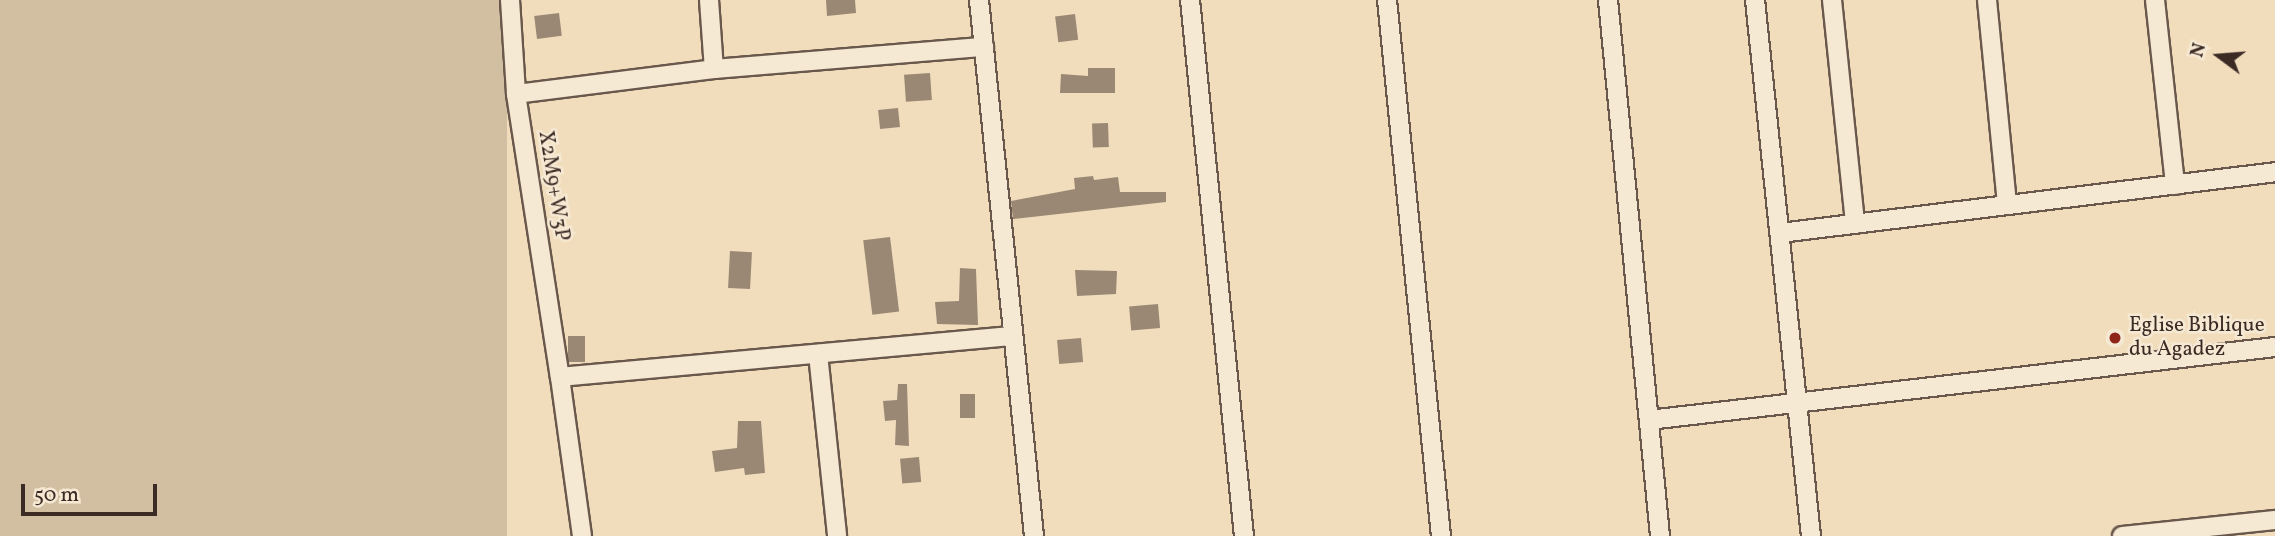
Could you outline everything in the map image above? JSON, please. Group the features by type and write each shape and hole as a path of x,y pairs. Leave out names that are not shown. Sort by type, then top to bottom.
{"street":[{"name":"X2M9+W3P","path":"510,0 516,94 582,536"},
{"path":"709,0 714,69"},
{"path":"979,0 1034,536"},
{"path":"1190,0 1244,536"},
{"path":"1387,0 1441,536"},
{"path":"1608,0 1660,536"},
{"path":"1755,0 1811,536"},
{"path":"1832,0 1855,224"},
{"path":"1987,0 2007,205"},
{"path":"2155,0 2175,185"},
{"path":"516,94 714,69 984,47"},
{"path":"1780,233 2275,172"},
{"path":"560,377 1013,336"},
{"path":"1649,420 2275,347"},
{"path":"818,354 837,536"},
{"path":"2122,536 2275,520"}],"shaded area":[{"path":"0,0 507,0 507,536 0,536"}],"building":[{"path":"826,0 855,0 856,13 827,16"},
{"path":"559,13 562,36 537,39 534,16"},
{"path":"1075,14 1078,40 1058,42 1055,16"},
{"path":"1088,68 1115,68 1115,93 1060,93 1061,74 1088,76"},
{"path":"930,73 932,100 906,102 904,75"},
{"path":"898,108 900,127 880,129 878,110"},
{"path":"1108,123 1109,147 1093,148 1092,124"},
{"path":"1093,176 1094,180 1118,177 1120,192 1166,192 1166,202 1013,219 1011,201 1075,189 1074,178"},
{"path":"890,237 899,311 872,315 863,240"},
{"path":"730,251 752,252 750,289 728,288"},
{"path":"960,268 976,269 978,325 937,324 935,302 959,301"},
{"path":"1075,270 1117,271 1116,294 1077,296"},
{"path":"1158,304 1160,328 1131,330 1129,307"},
{"path":"568,336 585,336 585,362 568,362"},
{"path":"1081,338 1083,362 1059,364 1057,340"},
{"path":"898,384 907,384 909,446 895,445 896,420 885,421 883,401 897,400"},
{"path":"960,394 975,394 975,418 960,418"},
{"path":"738,421 761,421 765,473 745,475 744,468 715,472 712,451 737,448"},
{"path":"919,457 921,482 902,484 900,459"}],"place":[{"name":"Eglise Biblique du Agadez","path":"2115,338"}]}
